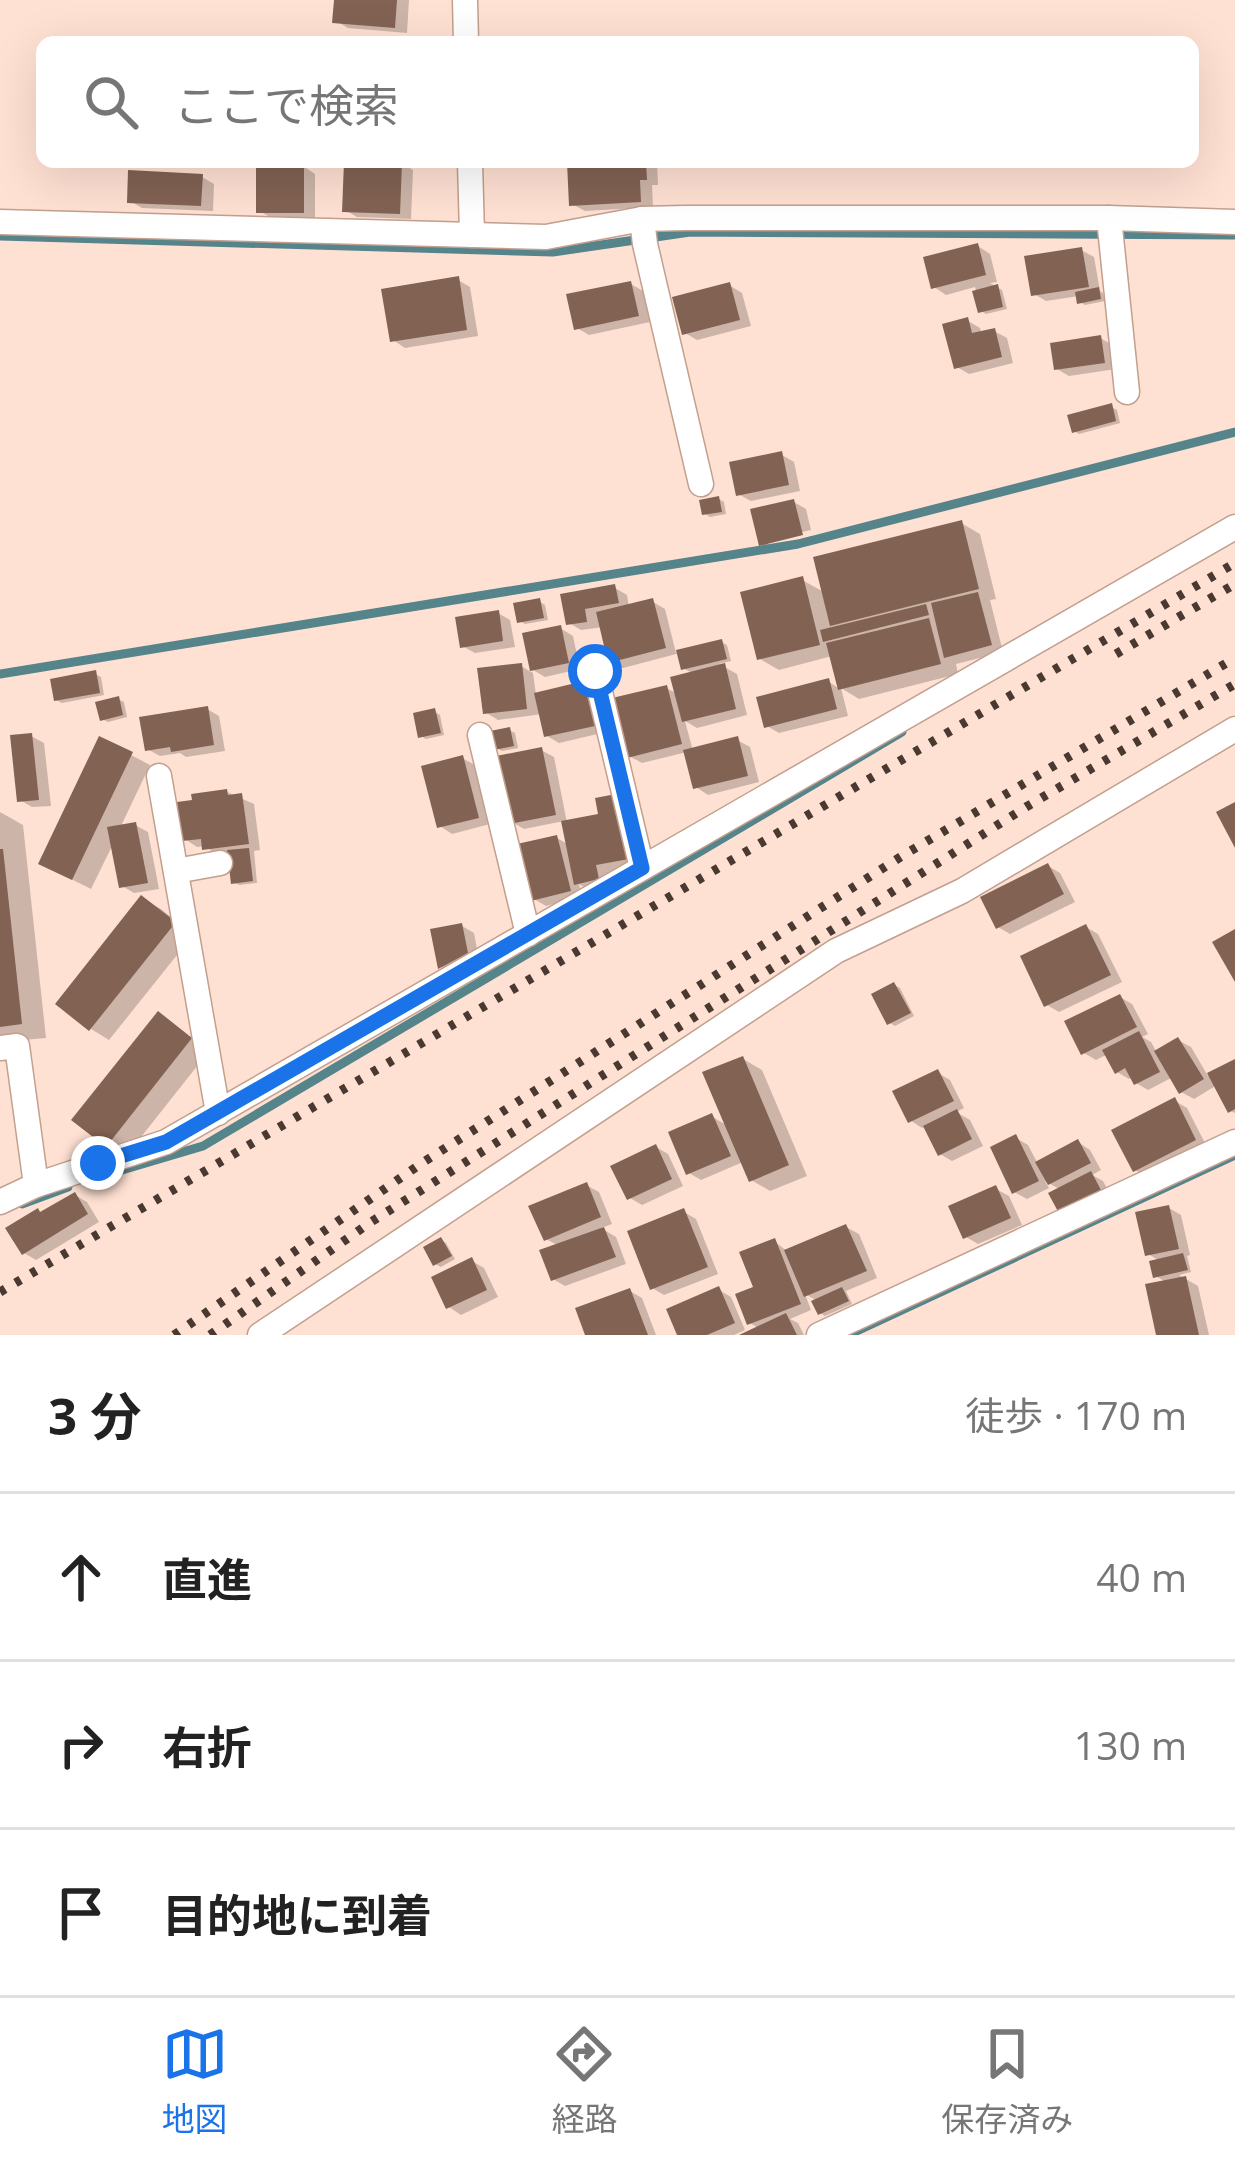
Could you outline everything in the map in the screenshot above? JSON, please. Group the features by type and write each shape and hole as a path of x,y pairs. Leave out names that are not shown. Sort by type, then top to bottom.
{"street":[{"path":"465,0 466,36"},
{"path":"470,168 472,235"},
{"path":"0,222 547,237 643,231 1110,230 1235,222"},
{"path":"1110,230 1127,392"},
{"path":"643,231 701,484"},
{"path":"0,1202 36,1185 166,1142 1235,527"},
{"path":"595,671 642,868"},
{"path":"260,1335 836,951 962,891 1235,729"},
{"path":"480,735 528,934"},
{"path":"159,776 218,1112"},
{"path":"176,871 220,863"},
{"path":"0,1048 17,1046 36,1185"},
{"path":"819,1335 1235,1142"}],"building":[{"path":"334,0 397,0 395,28 332,23"},
{"path":"256,168 304,168 304,213 256,213"},
{"path":"344,168 402,168 400,214 342,212"},
{"path":"567,168 646,168 647,180 640,180 641,202 569,206"},
{"path":"128,170 203,174 201,206 127,203"},
{"path":"978,243 986,275 931,289 923,257"},
{"path":"1082,247 1089,287 1031,296 1024,256"},
{"path":"459,276 467,330 390,342 381,289"},
{"path":"631,281 639,316 574,330 566,294"},
{"path":"730,282 740,320 682,335 672,297"},
{"path":"998,284 1003,307 978,313 972,291"},
{"path":"1099,287 1101,299 1077,304 1075,292"},
{"path":"968,317 972,333 995,328 1002,357 954,369 942,324"},
{"path":"1101,335 1105,363 1054,370 1050,343"},
{"path":"1112,403 1116,421 1072,433 1067,415"},
{"path":"782,451 789,485 736,496 729,462"},
{"path":"719,496 722,512 702,515 699,500"},
{"path":"794,499 803,535 759,546 750,509"},
{"path":"962,520 979,589 830,626 813,557"},
{"path":"803,576 820,645 757,660 740,592"},
{"path":"615,584 619,603 585,609 587,622 566,625 560,594"},
{"path":"978,592 992,645 944,658 931,603"},
{"path":"540,598 544,618 517,623 513,603"},
{"path":"653,598 666,648 608,663 596,612"},
{"path":"926,604 929,615 823,642 820,630"},
{"path":"499,610 503,641 460,648 455,617"},
{"path":"929,618 941,664 838,690 826,643"},
{"path":"561,625 569,663 530,671 522,633"},
{"path":"722,639 727,659 681,670 676,650"},
{"path":"522,663 527,709 483,714 477,668"},
{"path":"725,663 736,709 682,722 670,677"},
{"path":"96,670 100,693 54,701 50,679"},
{"path":"829,678 837,709 764,728 756,697"},
{"path":"584,681 595,726 544,737 534,693"},
{"path":"667,685 682,744 627,758 612,698"},
{"path":"119,696 123,715 100,721 95,702"},
{"path":"208,706 214,745 145,751 139,717"},
{"path":"435,708 441,733 418,738 413,713"},
{"path":"510,727 514,746 494,750 490,731"},
{"path":"32,733 39,800 17,802 10,735"},
{"path":"99,736 133,752 72,880 38,864"},
{"path":"738,736 748,776 693,789 683,750"},
{"path":"542,747 556,815 509,824 496,756"},
{"path":"463,755 479,818 437,828 421,766"},
{"path":"227,789 228,795 242,793 249,844 202,850 201,839 182,841 177,802 192,800 191,794"},
{"path":"616,794 629,859 596,865 599,879 574,885 561,821 598,814 595,798"},
{"path":"1235,802 1235,848 1216,812"},
{"path":"136,822 148,883 119,888 107,827"},
{"path":"557,835 571,891 531,901 517,844"},
{"path":"249,848 253,881 231,884 227,850"},
{"path":"0,849 22,1024 0,1027"},
{"path":"1048,863 1064,894 996,929 980,897"},
{"path":"141,895 176,922 89,1031 55,1004"},
{"path":"462,923 468,953 438,969 430,929"},
{"path":"1086,924 1111,975 1044,1007 1020,956"},
{"path":"1235,929 1235,982 1212,942"},
{"path":"894,982 911,1013 887,1025 871,994"},
{"path":"1120,994 1137,1027 1081,1055 1064,1021"},
{"path":"158,1011 192,1038 106,1147 71,1120"},
{"path":"1139,1031 1160,1072 1134,1085 1125,1068 1115,1074 1102,1050"},
{"path":"1178,1037 1204,1079 1179,1094 1154,1051"},
{"path":"743,1056 789,1165 749,1182 702,1072"},
{"path":"1235,1059 1235,1109 1228,1113 1207,1073"},
{"path":"938,1069 954,1101 908,1123 892,1091"},
{"path":"1175,1097 1196,1140 1133,1172 1111,1130"},
{"path":"957,1109 972,1139 938,1156 923,1126"},
{"path":"712,1113 731,1156 686,1175 668,1132"},
{"path":"1016,1134 1039,1181 1012,1194 990,1147"},
{"path":"1078,1139 1091,1163 1048,1185 1035,1162"},
{"path":"656,1144 672,1179 627,1200 610,1166"},
{"path":"1091,1171 1103,1194 1061,1217 1048,1193"},
{"path":"587,1182 601,1217 544,1241 528,1206"},
{"path":"996,1185 1011,1218 963,1239 948,1206"},
{"path":"75,1192 88,1214 22,1255 5,1228"},
{"path":"1169,1205 1179,1249 1145,1256 1135,1212"},
{"path":"684,1208 708,1267 650,1290 627,1231"},
{"path":"846,1224 867,1271 804,1297 784,1250"},
{"path":"604,1227 616,1257 551,1281 539,1250"},
{"path":"441,1237 452,1256 433,1266 423,1247"},
{"path":"775,1238 801,1304 747,1325 735,1294 753,1287 739,1252"},
{"path":"1183,1253 1188,1270 1153,1278 1149,1261"},
{"path":"472,1257 487,1290 446,1309 431,1277"},
{"path":"1186,1276 1199,1335 1156,1335 1145,1284"},
{"path":"719,1286 735,1323 707,1335 677,1335 666,1309"},
{"path":"842,1287 849,1301 818,1315 811,1301"},
{"path":"630,1288 648,1335 585,1335 575,1308"},
{"path":"786,1313 797,1335 739,1335"}],"waterway":[{"path":"0,236 553,252 690,232 1235,235"},
{"path":"0,674 798,544 1235,432"},
{"path":"95,1178 203,1146 902,732"},
{"path":"848,1335 1235,1155"},
{"path":"22,1204 68,1187"}],"railway":[{"path":"0,1292 1235,563"},
{"path":"1116,654 1235,584"},
{"path":"174,1335 422,1163 902,856 1235,658"},
{"path":"210,1335 371,1222 1026,807 1235,684"}],"route":[{"path":"98,1163 166,1142 642,868 595,671"}]}
